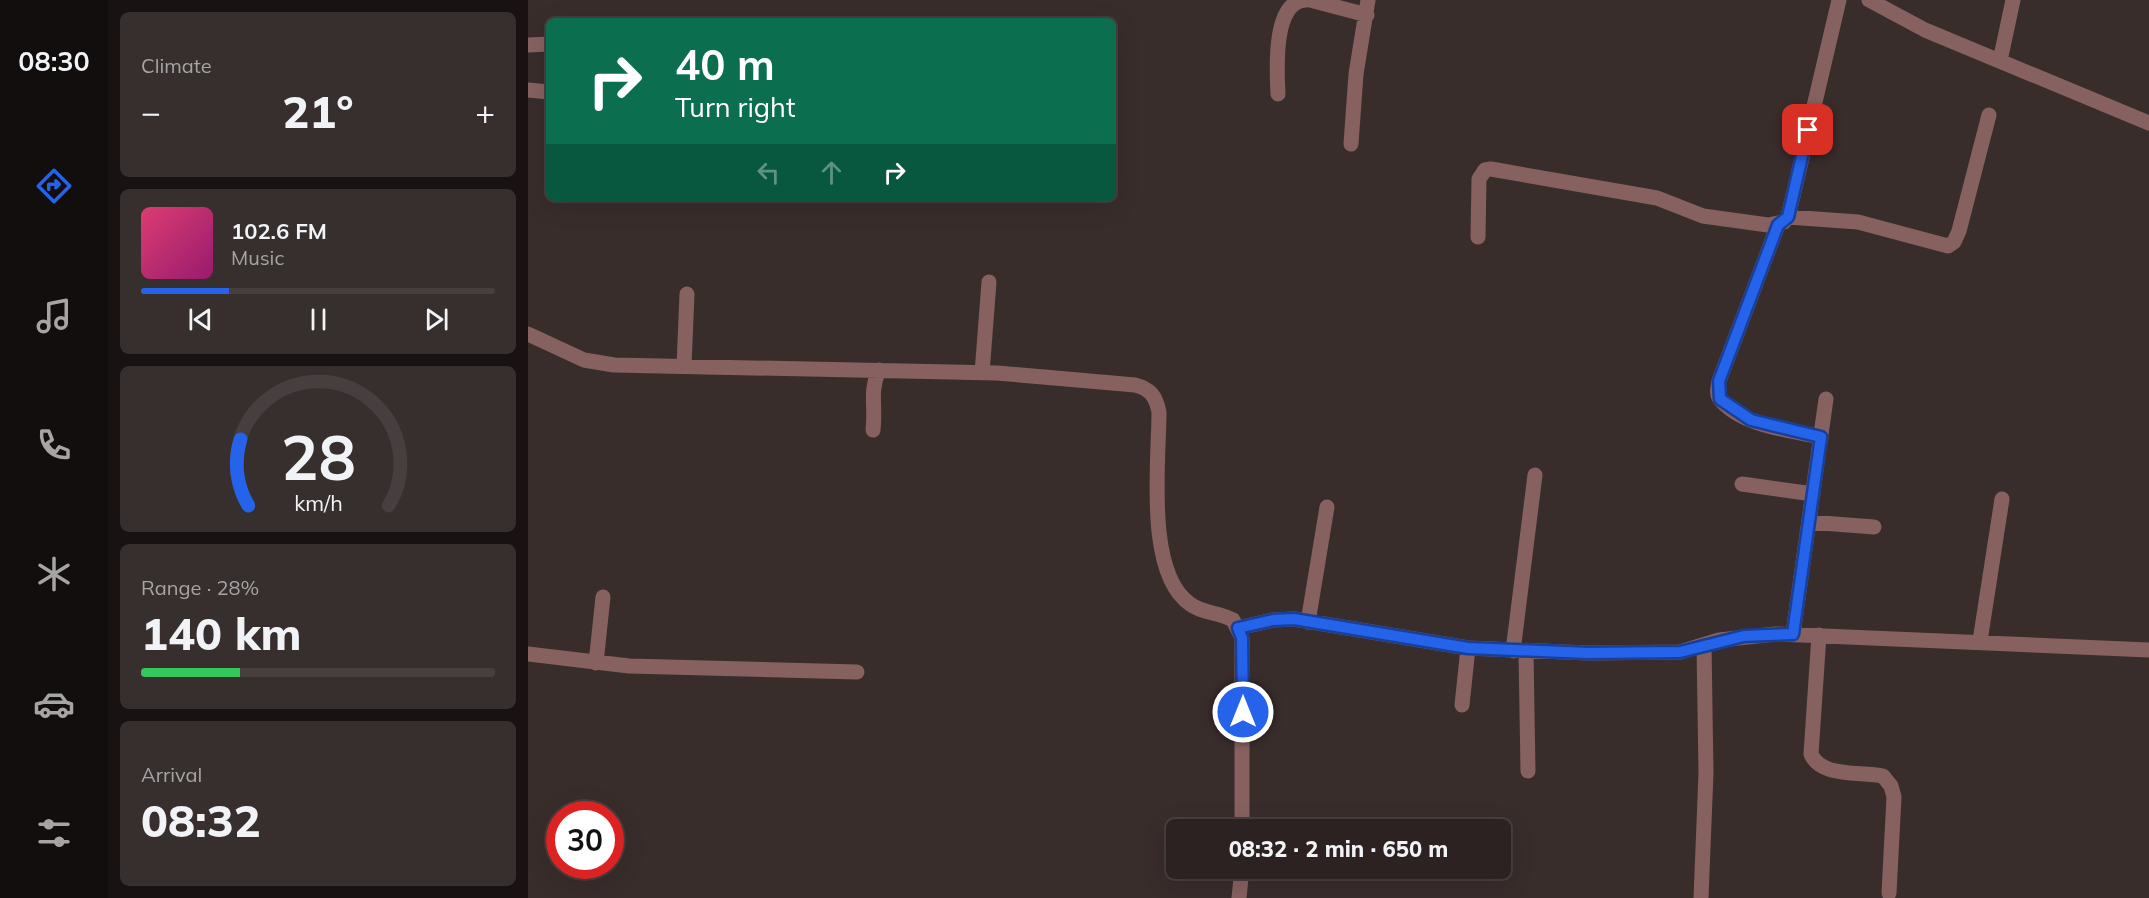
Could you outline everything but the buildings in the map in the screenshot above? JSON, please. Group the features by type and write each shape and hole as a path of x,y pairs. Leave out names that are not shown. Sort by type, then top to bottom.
{"street":[{"path":"1278,94 1277,43 1289,10 1296,2 1308,0 1367,8 1358,55 1351,144"},
{"path":"1821,437 1751,420 1720,399 1718,391 1719,381 1783,221 1839,0"},
{"path":"1869,0 1925,30 2149,123"},
{"path":"2000,61 2013,0"},
{"path":"528,45 546,44"},
{"path":"528,90 546,92"},
{"path":"1478,237 1479,179 1485,170 1491,169 1657,198 1703,216 1783,221 1858,222 1948,246 1954,242 1959,231 1989,115"},
{"path":"982,373 989,282"},
{"path":"684,366 687,294"},
{"path":"528,334 584,360 614,365 982,373 1135,385 1153,394 1159,412 1159,532 1166,568 1188,604 1199,610 1226,615 1233,620 1242,638 1242,819"},
{"path":"873,430 875,405 871,388 879,370"},
{"path":"1793,634 1826,399"},
{"path":"1528,771 1520,651 1535,475"},
{"path":"1742,484 1813,494"},
{"path":"1980,641 2002,499"},
{"path":"1308,622 1327,507"},
{"path":"1809,522 1874,527"},
{"path":"596,663 603,597"},
{"path":"1238,628 1273,620 1308,622 1468,648 1520,651 1660,654 1680,652 1744,636 1793,634 2149,650"},
{"path":"1819,635 1811,754 1815,764 1824,769 1883,776 1890,786 1894,797 1889,893"},
{"path":"1701,898 1706,773 1704,645"},
{"path":"1462,705 1468,648"},
{"path":"528,654 640,666 857,672"},
{"path":"1239,898 1241,879"}],"route":[{"path":"1243,712 1242,638 1238,628 1273,620 1294,619 1468,648 1588,653 1660,654 1680,652 1719,640 1744,636 1793,634 1821,437 1751,420 1720,399 1718,391 1719,381 1778,225 1788,217 1808,130"}]}
